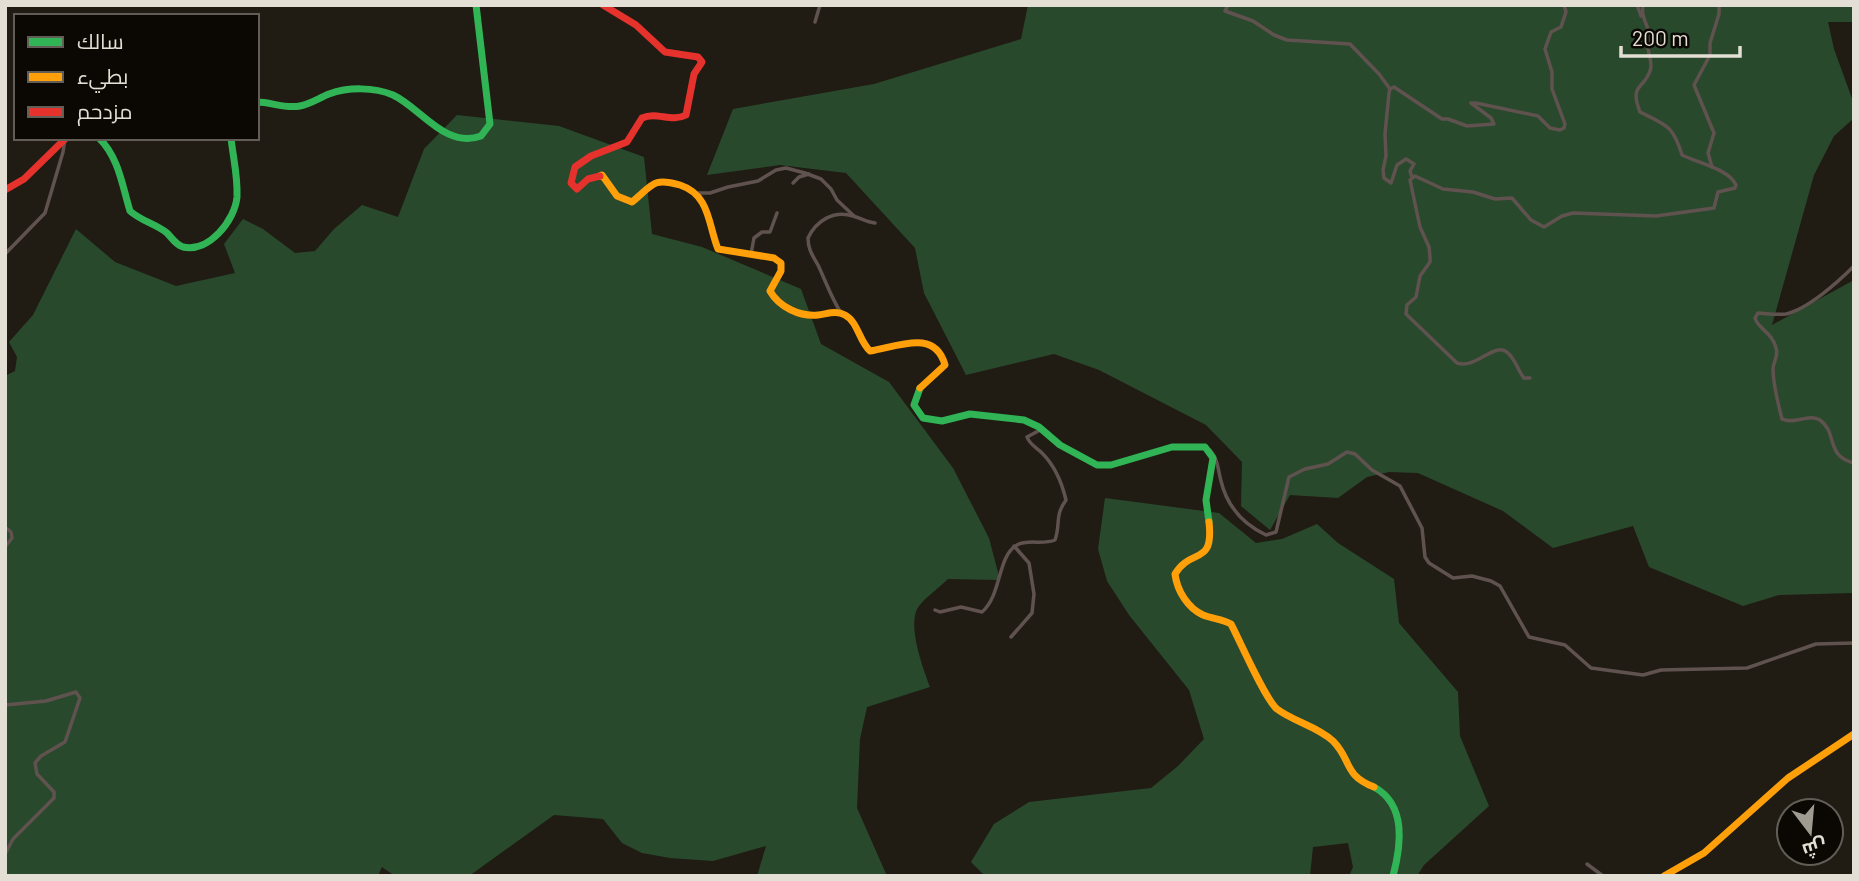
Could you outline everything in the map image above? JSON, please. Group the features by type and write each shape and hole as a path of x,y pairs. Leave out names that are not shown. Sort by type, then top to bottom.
{"street":[{"path":"259,102 271,101 295,107 345,90 384,92 401,100 431,125 452,135 463,139 482,136 488,131 490,113 476,5"},
{"path":"603,5 636,25 665,52 698,57 702,62 694,74 685,115 682,118 671,120 658,114 643,117 627,142 591,156 575,167 571,183 573,187 578,189 589,179 602,175 610,190 627,202 638,200 652,186 663,180 697,193 710,194 758,181 781,169 811,174 828,185 837,200 854,216"},
{"path":"815,22 820,5"},
{"path":"1228,5 1225,11 1253,21 1287,40 1350,44 1379,74 1390,89 1384,178 1391,183 1397,165 1406,159 1414,164 1410,172 1410,183 1421,230 1429,247 1430,262 1420,276 1416,297 1407,305 1406,314 1457,363 1473,364 1496,349 1502,349 1516,362 1521,376 1524,379 1530,378"},
{"path":"1390,89 1394,87 1404,91 1442,119 1467,126 1494,124 1491,118 1471,103 1476,103 1538,116 1550,128 1560,130 1565,124 1552,89 1552,72 1545,49 1551,32 1561,27 1566,12 1564,5"},
{"path":"1637,5 1643,24 1650,33"},
{"path":"1412,177 1419,177 1443,189 1473,192 1495,199 1512,198 1537,225 1546,227 1562,216 1573,213 1656,216 1713,209 1717,204 1718,192 1737,185 1728,175 1682,155 1671,129 1640,112 1636,94 1638,86 1651,70 1647,46 1650,33 1642,15 1643,5"},
{"path":"1713,169 1708,153 1714,133 1694,85 1710,55 1710,43 1719,5"},
{"path":"5,190 30,176 53,148 64,140"},
{"path":"5,254 45,213 65,140"},
{"path":"101,140 116,163 130,211 167,233 177,244 184,247 195,246 218,234 234,210 237,198 231,140"},
{"path":"53,148 63,152"},
{"path":"793,183 801,176 811,174"},
{"path":"697,193 711,222 718,249 774,258 781,263 780,275 770,291 783,305 805,314 841,313 849,317 855,324 860,339 870,351 919,342 933,344 940,350 945,365 921,386 916,394 914,405 923,418 942,421 970,414 1024,420 1042,429 1060,445 1097,465 1111,465 1172,447 1205,446 1216,459 1221,484 1229,504 1238,515 1266,535 1276,532 1289,477 1305,469 1328,464 1347,452 1354,454 1372,470 1400,486 1422,528 1425,556 1429,563 1453,578 1472,576 1500,586 1529,637 1565,645 1591,668 1643,675 1661,670 1747,668 1816,644 1854,643"},
{"path":"751,254 754,238 762,232 770,232 777,213"},
{"path":"841,313 827,291 807,238 816,225 827,217 854,216 874,223"},
{"path":"1854,266 1824,292 1797,310 1785,314 1758,313 1755,317 1756,323 1771,335 1776,348 1773,368 1782,419 1789,423 1813,418 1820,420 1827,429 1838,456 1854,463"},
{"path":"935,610 940,612 961,607 982,612 993,600 1003,566 1014,546 1055,540 1058,533 1058,512 1066,500 1063,486 1043,454 1030,444 1027,437 1042,429"},
{"path":"1210,450 1213,463 1206,500 1211,541 1207,550 1178,569 1175,574 1178,590 1203,615 1231,624 1273,705 1279,711 1328,737 1344,754 1355,777 1379,789 1385,796 1393,809 1402,836 1393,876"},
{"path":"5,527 12,538 5,547"},
{"path":"1012,637 1032,613 1034,594 1029,563 1014,546"},
{"path":"5,705 46,701 76,692 80,698 65,742 41,756 35,763 37,774 54,792 54,798 13,839 5,853"},
{"path":"1664,876 1704,853 1788,778 1854,734"},
{"path":"1587,864 1603,876"}],"green space":[{"path":"1028,5 1854,5 1854,22 1828,22 1834,49 1854,104 1854,118 1834,136 1814,175 1772,325 1854,280 1854,593 1779,595 1743,606 1649,567 1633,526 1553,548 1503,511 1418,473 1389,472 1367,477 1338,498 1290,495 1270,530 1241,506 1242,462 1206,425 1099,370 1054,354 966,375 924,293 915,248 846,173 780,165 707,175 733,109 874,84 1021,39"},
{"path":"457,115 559,126 644,157 652,234 702,247 801,289 821,344 889,382 953,468 989,538 1000,580 948,579 926,599 915,614 914,623 917,646 930,687 867,707 860,739 857,808 887,876 757,876 766,846 713,861 670,858 642,853 622,843 603,819 554,815 469,876 395,876 382,867 378,876 5,876 5,376 15,371 17,357 9,342 33,315 76,229 115,262 176,286 235,273 224,244 243,219 263,229 295,253 315,251 334,229 362,205 398,217 424,149"},
{"path":"1105,498 1219,513 1256,543 1282,539 1317,524 1338,543 1394,579 1399,623 1458,692 1460,736 1489,806 1424,865 1417,876 1349,876 1353,867 1348,843 1313,847 1310,876 985,876 971,862 994,824 1029,802 1151,788 1178,766 1204,739 1189,690 1129,615 1107,581 1098,549"}],"traffic: fast":[{"path":"259,102 294,107 344,90 378,90 403,101 434,125 456,137 468,139 481,136 490,124 476,5"},
{"path":"101,140 115,163 130,211 163,230 181,246 193,248 219,233 235,206 237,182 231,140"},
{"path":"920,388 914,405 923,418 942,421 970,414 1024,420 1039,427 1060,445 1097,465 1111,465 1172,447 1205,447 1213,458 1206,500 1209,522"},
{"path":"1374,787 1385,795 1397,815 1399,839 1393,876"}],"traffic: slow":[{"path":"600,176 602,175 617,196 632,202 658,182 680,185 690,190 703,203 718,249 774,258 781,263 781,271 770,291 779,302 804,314 845,315 853,322 870,351 914,343 933,347 945,365 920,388"},
{"path":"1209,522 1210,536 1205,551 1181,566 1175,574 1184,598 1203,615 1231,624 1260,682 1277,709 1327,736 1339,748 1352,772 1374,787"},
{"path":"1664,876 1704,853 1788,778 1854,734"}],"traffic: jam":[{"path":"600,176 588,179 577,189 571,183 575,167 591,156 627,142 642,118 675,118 686,115 694,74 702,62 698,57 665,52 636,25 603,5"},
{"path":"5,190 24,179 64,140"}]}
